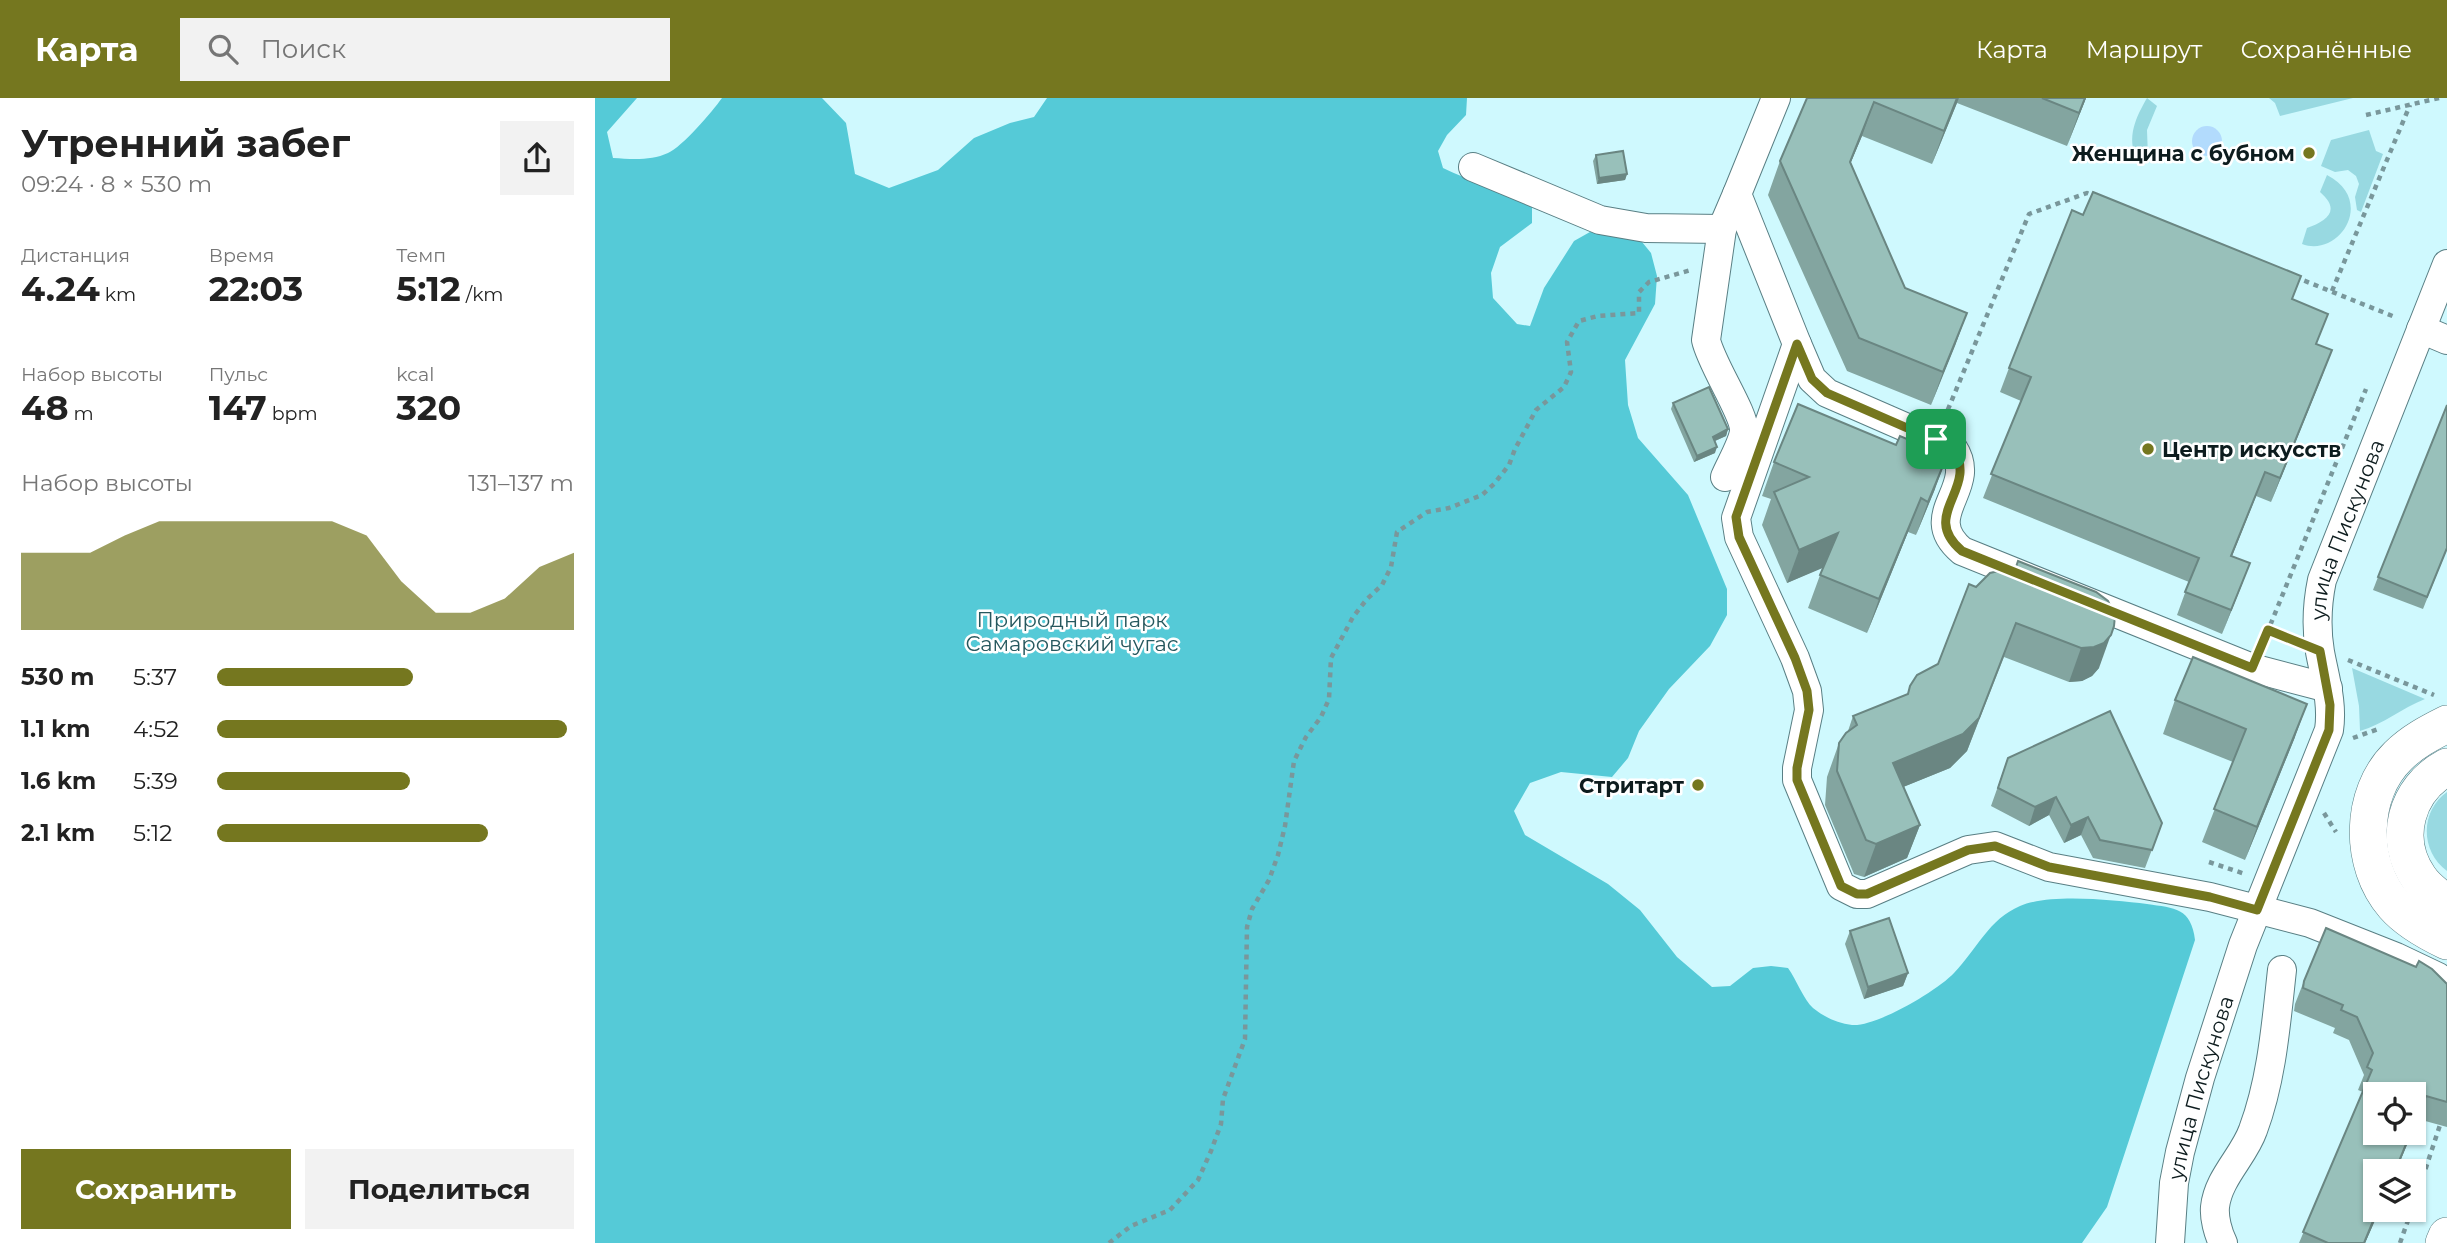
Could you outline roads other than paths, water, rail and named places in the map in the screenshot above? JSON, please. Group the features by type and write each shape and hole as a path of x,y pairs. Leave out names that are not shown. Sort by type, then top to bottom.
{"main road":[{"path":"2443,710 2420,738 2395,758 2378,787 2371,806 2368,828 2369,848 2382,889 2411,921 2447,941"},
{"path":"2447,767 2427,780 2418,791 2411,804 2405,838 2411,864 2419,879 2447,904"},
{"path":"2444,1243 2447,1236"}],"street":[{"path":"1725,477 1744,431 1741,418 1709,354 1706,340 1722,229 1776,98"},
{"path":"1473,167 1600,219 1646,228 1722,229"},
{"path":"1737,194 1812,379 1827,393 1953,448 1961,460 1961,475 1944,528 1950,541 1962,551 2252,668 2336,679"},
{"name":"улица Пискунова","path":"2170,1243 2174,1183 2189,1114 2243,945 2329,730 2336,679 2320,651 2317,616 2322,580 2421,329 2441,295 2447,264"},
{"path":"2421,329 2447,340"},
{"path":"1797,344 1736,517 1739,537 1795,658 1807,691 1809,710 1797,780 1841,886 1849,891 1867,894 1968,850 1995,846 2049,867 2210,897 2310,923 2396,957 2447,984"},
{"path":"2223,1243 2215,1208 2219,1190 2246,1144 2259,1115 2271,1062 2282,970"}],"place":[{"name":"Женщина с бубном","path":"2309,153"},
{"name":"Центр искусств","path":"2148,449"},
{"name":"Стритарт","path":"1698,785"}],"park label":[{"name":"Природный парк Самаровский чугас","path":"1072,631"}]}
